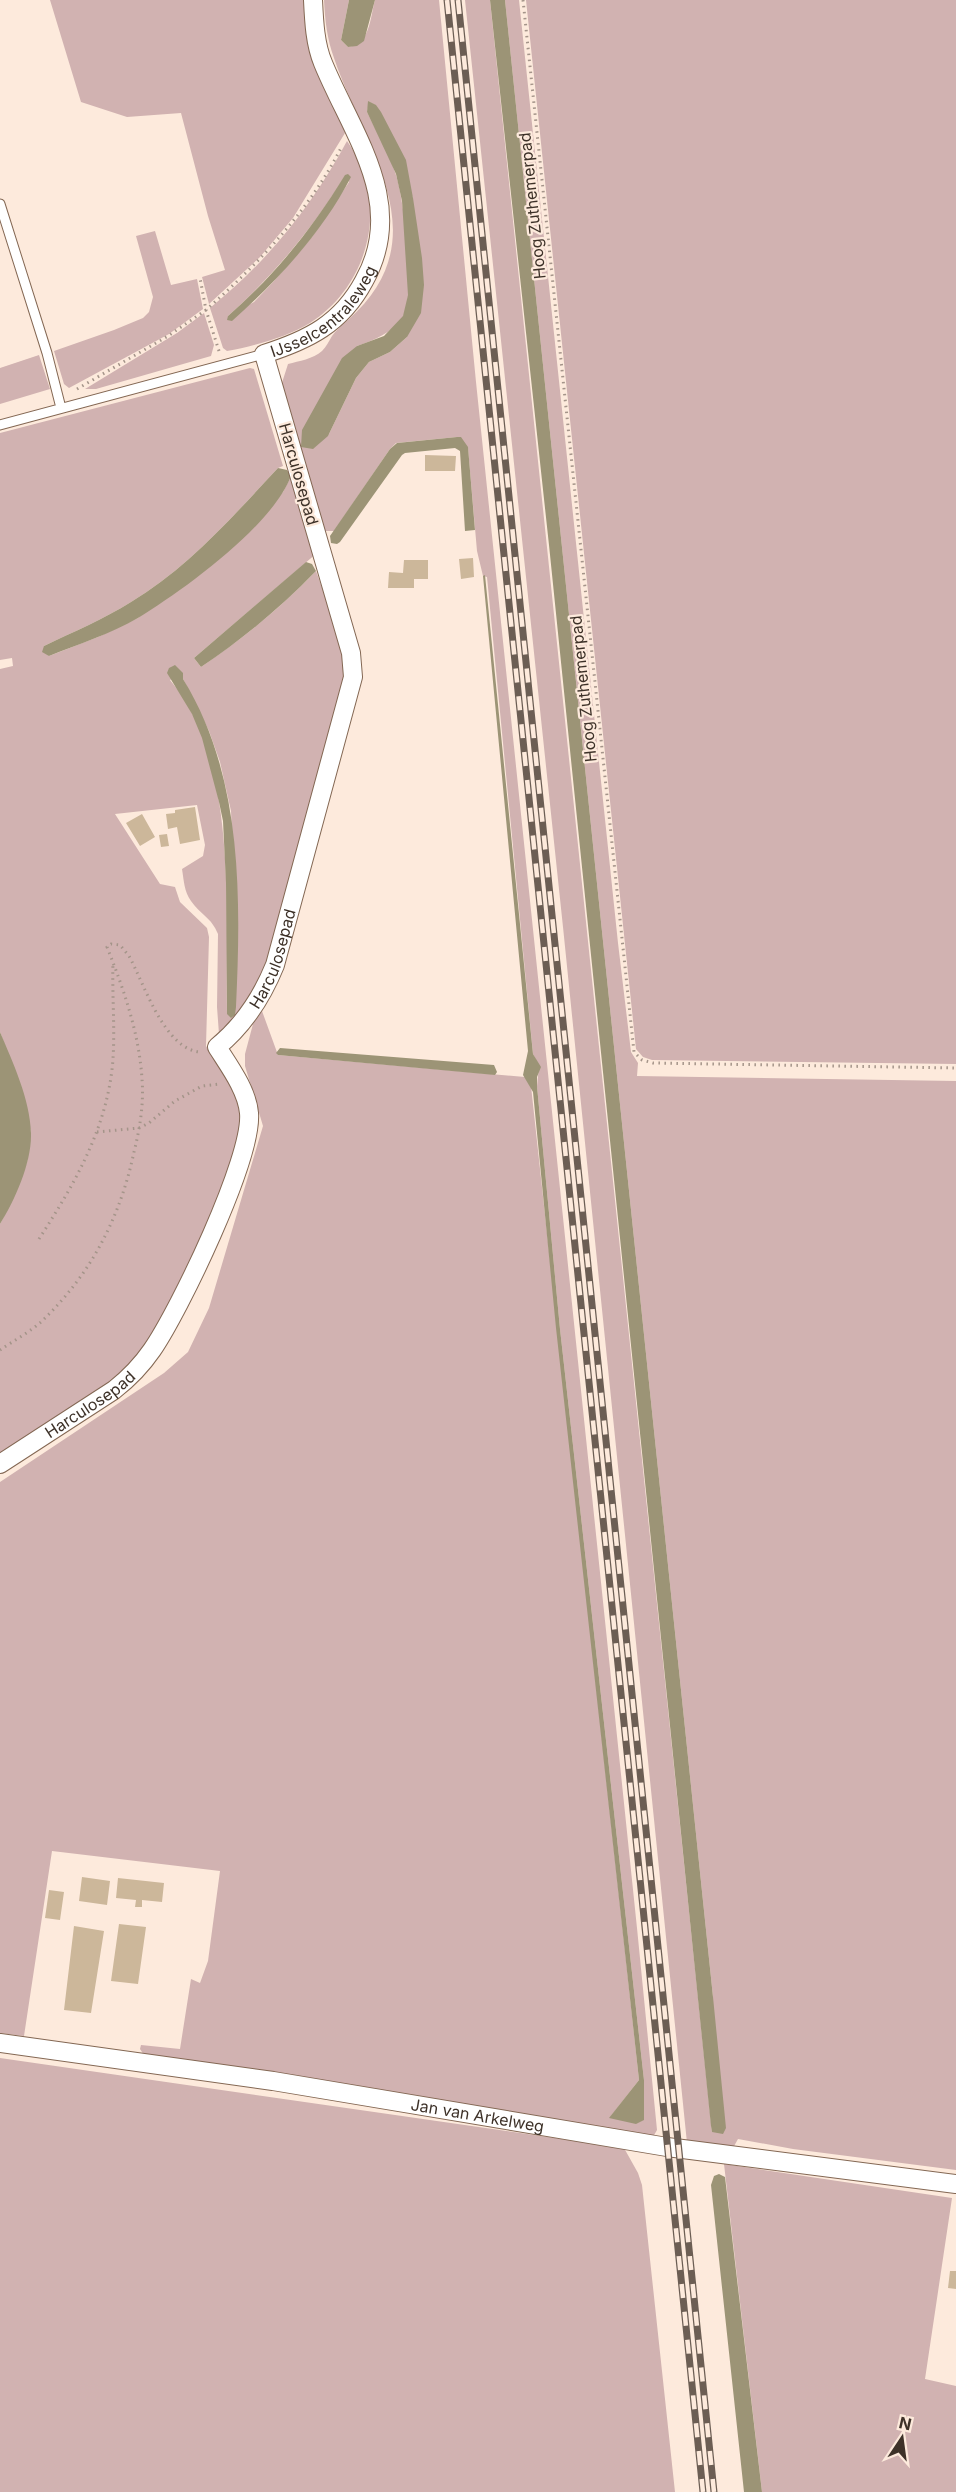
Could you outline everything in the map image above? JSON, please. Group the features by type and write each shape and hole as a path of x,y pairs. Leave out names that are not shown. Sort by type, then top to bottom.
{"street":[{"name":"IJsselcentraleweg","path":"264,354 312,336 336,317 358,293 374,265 380,234 381,207 370,166 322,61 315,27 313,0"},
{"name":"Harculosepad","path":"0,1464 118,1386 137,1369 157,1343 194,1273 225,1200 245,1143 249,1114 237,1081 217,1047 236,1032 263,991 275,965 353,677 351,652 264,354"},
{"name":"Jan van Arkelweg","path":"0,2043 308,2086 668,2147 956,2184"}],"lane":[{"path":"0,204 47,353 59,404"},
{"name":"IJsselcentraleweg","path":"0,425 59,404 264,354"}],"path":[{"name":"Hoog Zuthemerpad","path":"523,0 634,1052 642,1060 653,1063 956,1068"},
{"path":"59,404 206,310 251,269 280,237 321,182 352,124"},
{"path":"200,278 206,310 223,365"},
{"path":"0,1350 40,1323 84,1274 103,1244 126,1188 139,1128 142,1081 139,1046 120,979 107,947 111,944 120,945 129,956 169,1033 182,1045 198,1053 217,1047"},
{"path":"39,1239 78,1178 103,1115 113,1059 113,960"},
{"path":"97,1132 139,1128 150,1123 175,1101 202,1086 237,1081"}],"shaded area":[{"path":"50,0 306,0 345,133 293,218 260,257 209,304 202,277 225,270 181,113 127,117 81,102"},
{"path":"324,0 349,0 341,40 348,47 355,45 365,36 375,0 439,0 476,382 637,1928 657,2130 653,2137 144,2055 140,2049 141,2045 180,2049 191,1979 200,1983 208,1961 220,1871 52,1851 24,2036 0,2033 0,1482 164,1373 188,1352 209,1308 263,1126 245,1066 245,1054 253,1024 262,1011 278,1055 525,1077 531,1086 639,2080 611,2116 643,2120 644,2117 644,2080 560,1329 537,1086 539,1066 533,1054 487,577 483,576 477,551 468,448 457,437 396,443 334,531 323,531 280,389 288,364 310,358 322,351 335,332 376,289 390,257 393,224 388,192 334,58 328,37","holes":["369,102 413,198 407,337 390,352 369,362 356,378 328,436 357,346 388,332 399,323 407,306 409,269 399,187 390,159 367,112"]},
{"path":"349,0 375,0 364,41 357,46 348,47 341,40"},
{"path":"465,0 490,0 712,2132 713,1997 505,0 519,0 618,943 631,1052 638,1063 637,1076 956,1081 956,2170 793,2149 738,2139 733,2148 687,2143 563,927"},
{"path":"490,0 505,0 713,1997 726,2128 723,2134 712,2132 711,2126 549,545"},
{"path":"526,0 956,0 956,1064 652,1060 643,1057 636,1049"},
{"path":"368,101 376,105 381,112 406,160 422,258 424,285 421,313 407,337 390,352 369,362 356,378 328,436 313,449 301,447 302,430 342,358 357,346 384,336 403,316 408,295 402,201 396,174 367,112"},
{"path":"347,141 360,164 368,189 370,214 368,240 360,264 348,286 331,306 301,328 270,340 227,351 223,348 210,308 251,272 287,232","holes":["345,176 349,182 312,237 274,281 254,302 228,316 291,250"]},
{"path":"348,174 351,177 339,198 298,255 232,321 227,320 228,316 292,250 345,175"},
{"path":"155,231 171,285 197,279 203,309 169,334 69,388 64,384 54,351 114,330 143,318 149,312 153,297 136,236"},
{"path":"204,313 214,345 211,356 96,389 85,389 177,333"},
{"path":"39,355 50,389 0,404 0,368"},
{"path":"250,368 254,369 283,466 278,468 209,540 172,573 110,614 44,646 49,656 138,618 283,492 291,476 317,553 194,658 201,667 217,656 289,598 316,571 345,651 348,675 280,935 254,998 219,1034 218,934 213,924 189,897 182,869 203,856 205,845 197,805 115,814 160,884 175,887 180,902 207,928 209,937 206,1046 234,1087 242,1107 238,1149 179,1292 126,1373 0,1459 0,1224 27,1162 31,1133 23,1094 0,1032 0,669 13,666 12,658 0,660 0,433","holes":["183,673 183,679 209,731 220,762 231,811 237,953 227,1014 224,840 218,795 208,752 192,713 170,680"]},
{"path":"461,437 468,447 475,530 465,531 460,451 455,448 402,455 340,542 331,543 330,536 390,449 397,443"},
{"path":"278,468 287,470 291,476 281,495 246,536 202,574 127,624 49,656 42,652 44,646 121,608 172,573 209,540"},
{"path":"306,562 312,564 316,571 275,610 201,667 194,658"},
{"path":"485,575 533,1054 541,1067 537,1077 537,1086 560,1329 644,2080 644,2120 636,2124 609,2118 639,2080 556,1328 533,1092 523,1075 528,1051 483,576"},
{"path":"175,665 183,673 183,679 203,716 217,756 234,838 238,965 235,1015 231,1018 227,1014 223,821 202,738 192,714 167,673 169,668"},
{"path":"0,1032 28,1107 31,1144 22,1180 0,1224"},
{"path":"280,1048 494,1065 497,1072 495,1075 278,1055 276,1053"},
{"path":"0,2058 624,2148 642,2185 675,2492 0,2492"},
{"path":"724,2164 952,2198 925,2379 956,2386 956,2492 762,2492"},
{"path":"719,2174 725,2177 762,2492 744,2492 711,2185 714,2176"}],"building":[{"path":"425,455 456,456 455,471 425,471"},
{"path":"473,558 474,577 461,579 459,559"},
{"path":"404,560 428,560 428,579 414,579 414,588 388,588 389,572 403,573"},
{"path":"195,807 200,840 180,844 177,827 168,829 166,814"},
{"path":"142,814 155,837 140,846 126,823"},
{"path":"167,834 169,846 161,847 159,835"},
{"path":"82,1877 110,1881 107,1905 79,1901"},
{"path":"118,1878 164,1883 162,1902 142,1900 142,1907 135,1907 136,1900 116,1898"},
{"path":"49,1890 64,1892 60,1920 45,1918"},
{"path":"119,1924 146,1927 138,1984 111,1981"},
{"path":"74,1926 104,1931 91,2013 64,2010"},
{"path":"950,2271 956,2271 956,2289 948,2288"}],"railway":[{"path":"447,0 703,2492"},
{"path":"458,0 714,2492"}]}
